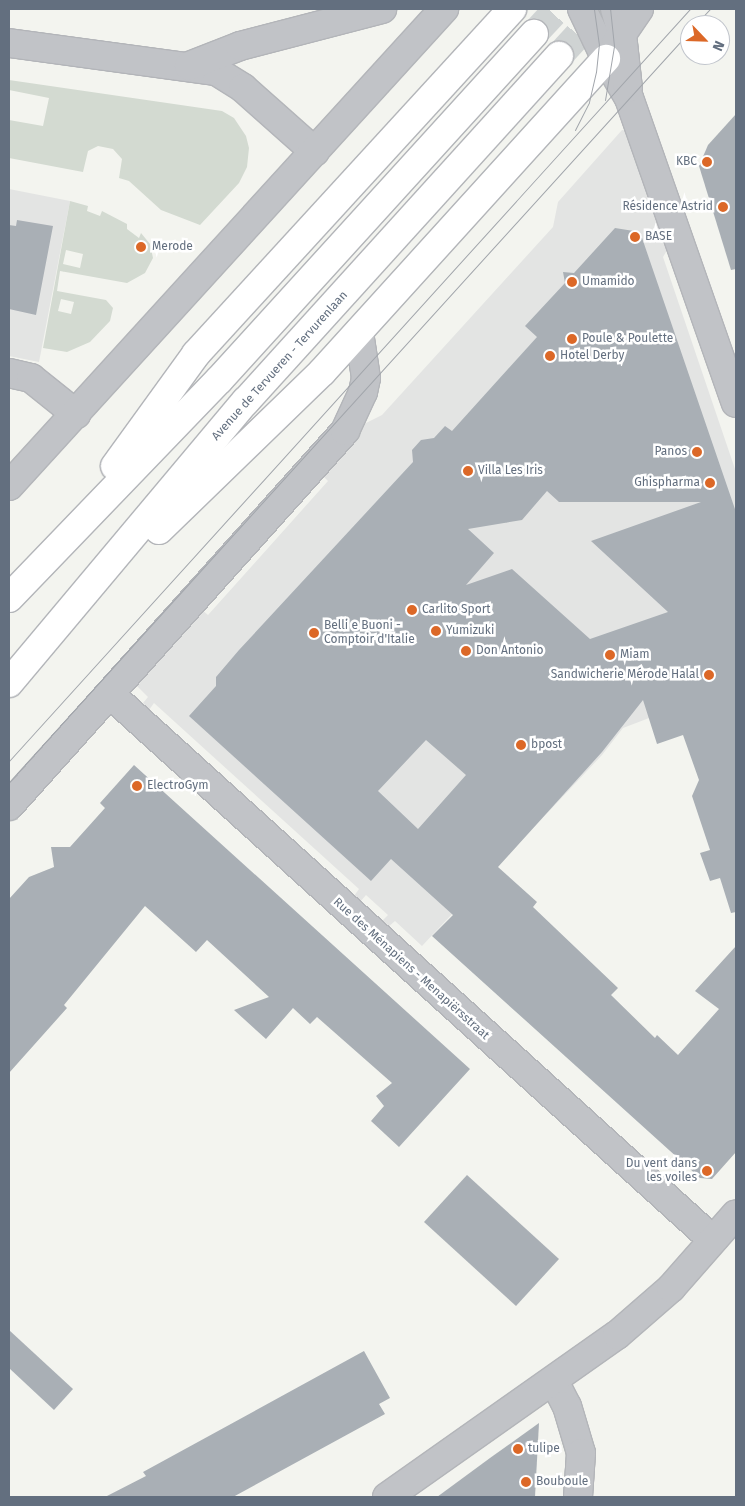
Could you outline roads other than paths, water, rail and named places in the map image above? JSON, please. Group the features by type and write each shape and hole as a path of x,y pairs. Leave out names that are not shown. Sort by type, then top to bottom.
{"highway":[{"path":"62,540 196,354 512,9"},
{"path":"9,598 62,540 219,380 534,34"},
{"name":"Avenue de Tervueren - Tervurenlaan","path":"9,683 58,628 246,401 559,56"},
{"path":"58,628 322,372 606,59"}],"street":[{"path":"189,66 240,46 382,9"},
{"path":"9,486 444,9"},
{"path":"582,9 606,59 628,95 736,403"},
{"path":"606,59 619,21 639,9"},
{"path":"619,21 628,95"},
{"path":"9,43 216,71 243,88 315,152"},
{"path":"9,806 111,695 345,431 363,392 366,378 359,332"},
{"path":"9,374 31,378 76,414"},
{"name":"Rue des Ménapiens - Menapiërsstraat","path":"111,695 713,1240"},
{"path":"387,1497 616,1336 664,1294 736,1214"},
{"path":"554,1381 567,1406 581,1453 578,1497"}],"tunnel":[{"path":"534,34 557,9"},
{"path":"559,56 602,9"}],"tram line":[{"path":"575,130 589,102 596,72 599,45 594,9"},
{"path":"605,100 614,46 610,9"},
{"path":"9,761 690,9"},
{"path":"704,15 710,9"},
{"path":"9,782 680,42"}],"place":[{"name":"KBC","path":"707,162"},
{"name":"Résidence Astrid","path":"723,207"},
{"name":"BASE","path":"635,237"},
{"name":"Merode","path":"141,247"},
{"name":"Umamido","path":"572,282"},
{"name":"Poule & Poulette","path":"572,339"},
{"name":"Hotel Derby","path":"550,356"},
{"name":"Panos","path":"697,452"},
{"name":"Villa Les Iris","path":"468,471"},
{"name":"Ghispharma","path":"710,483"},
{"name":"Carlito Sport","path":"412,610"},
{"name":"Yumizuki","path":"436,631"},
{"name":"Belli e Buoni - Comptoir d'Italie","path":"314,633"},
{"name":"Don Antonio","path":"466,651"},
{"name":"Miam","path":"610,655"},
{"name":"Sandwicherie Mérode Halal","path":"709,675"},
{"name":"bpost","path":"521,745"},
{"name":"ElectroGym","path":"137,786"},
{"name":"Du vent dans les voiles","path":"707,1171"},
{"name":"tulipe","path":"518,1449"},
{"name":"Bouboule","path":"526,1482"}]}
